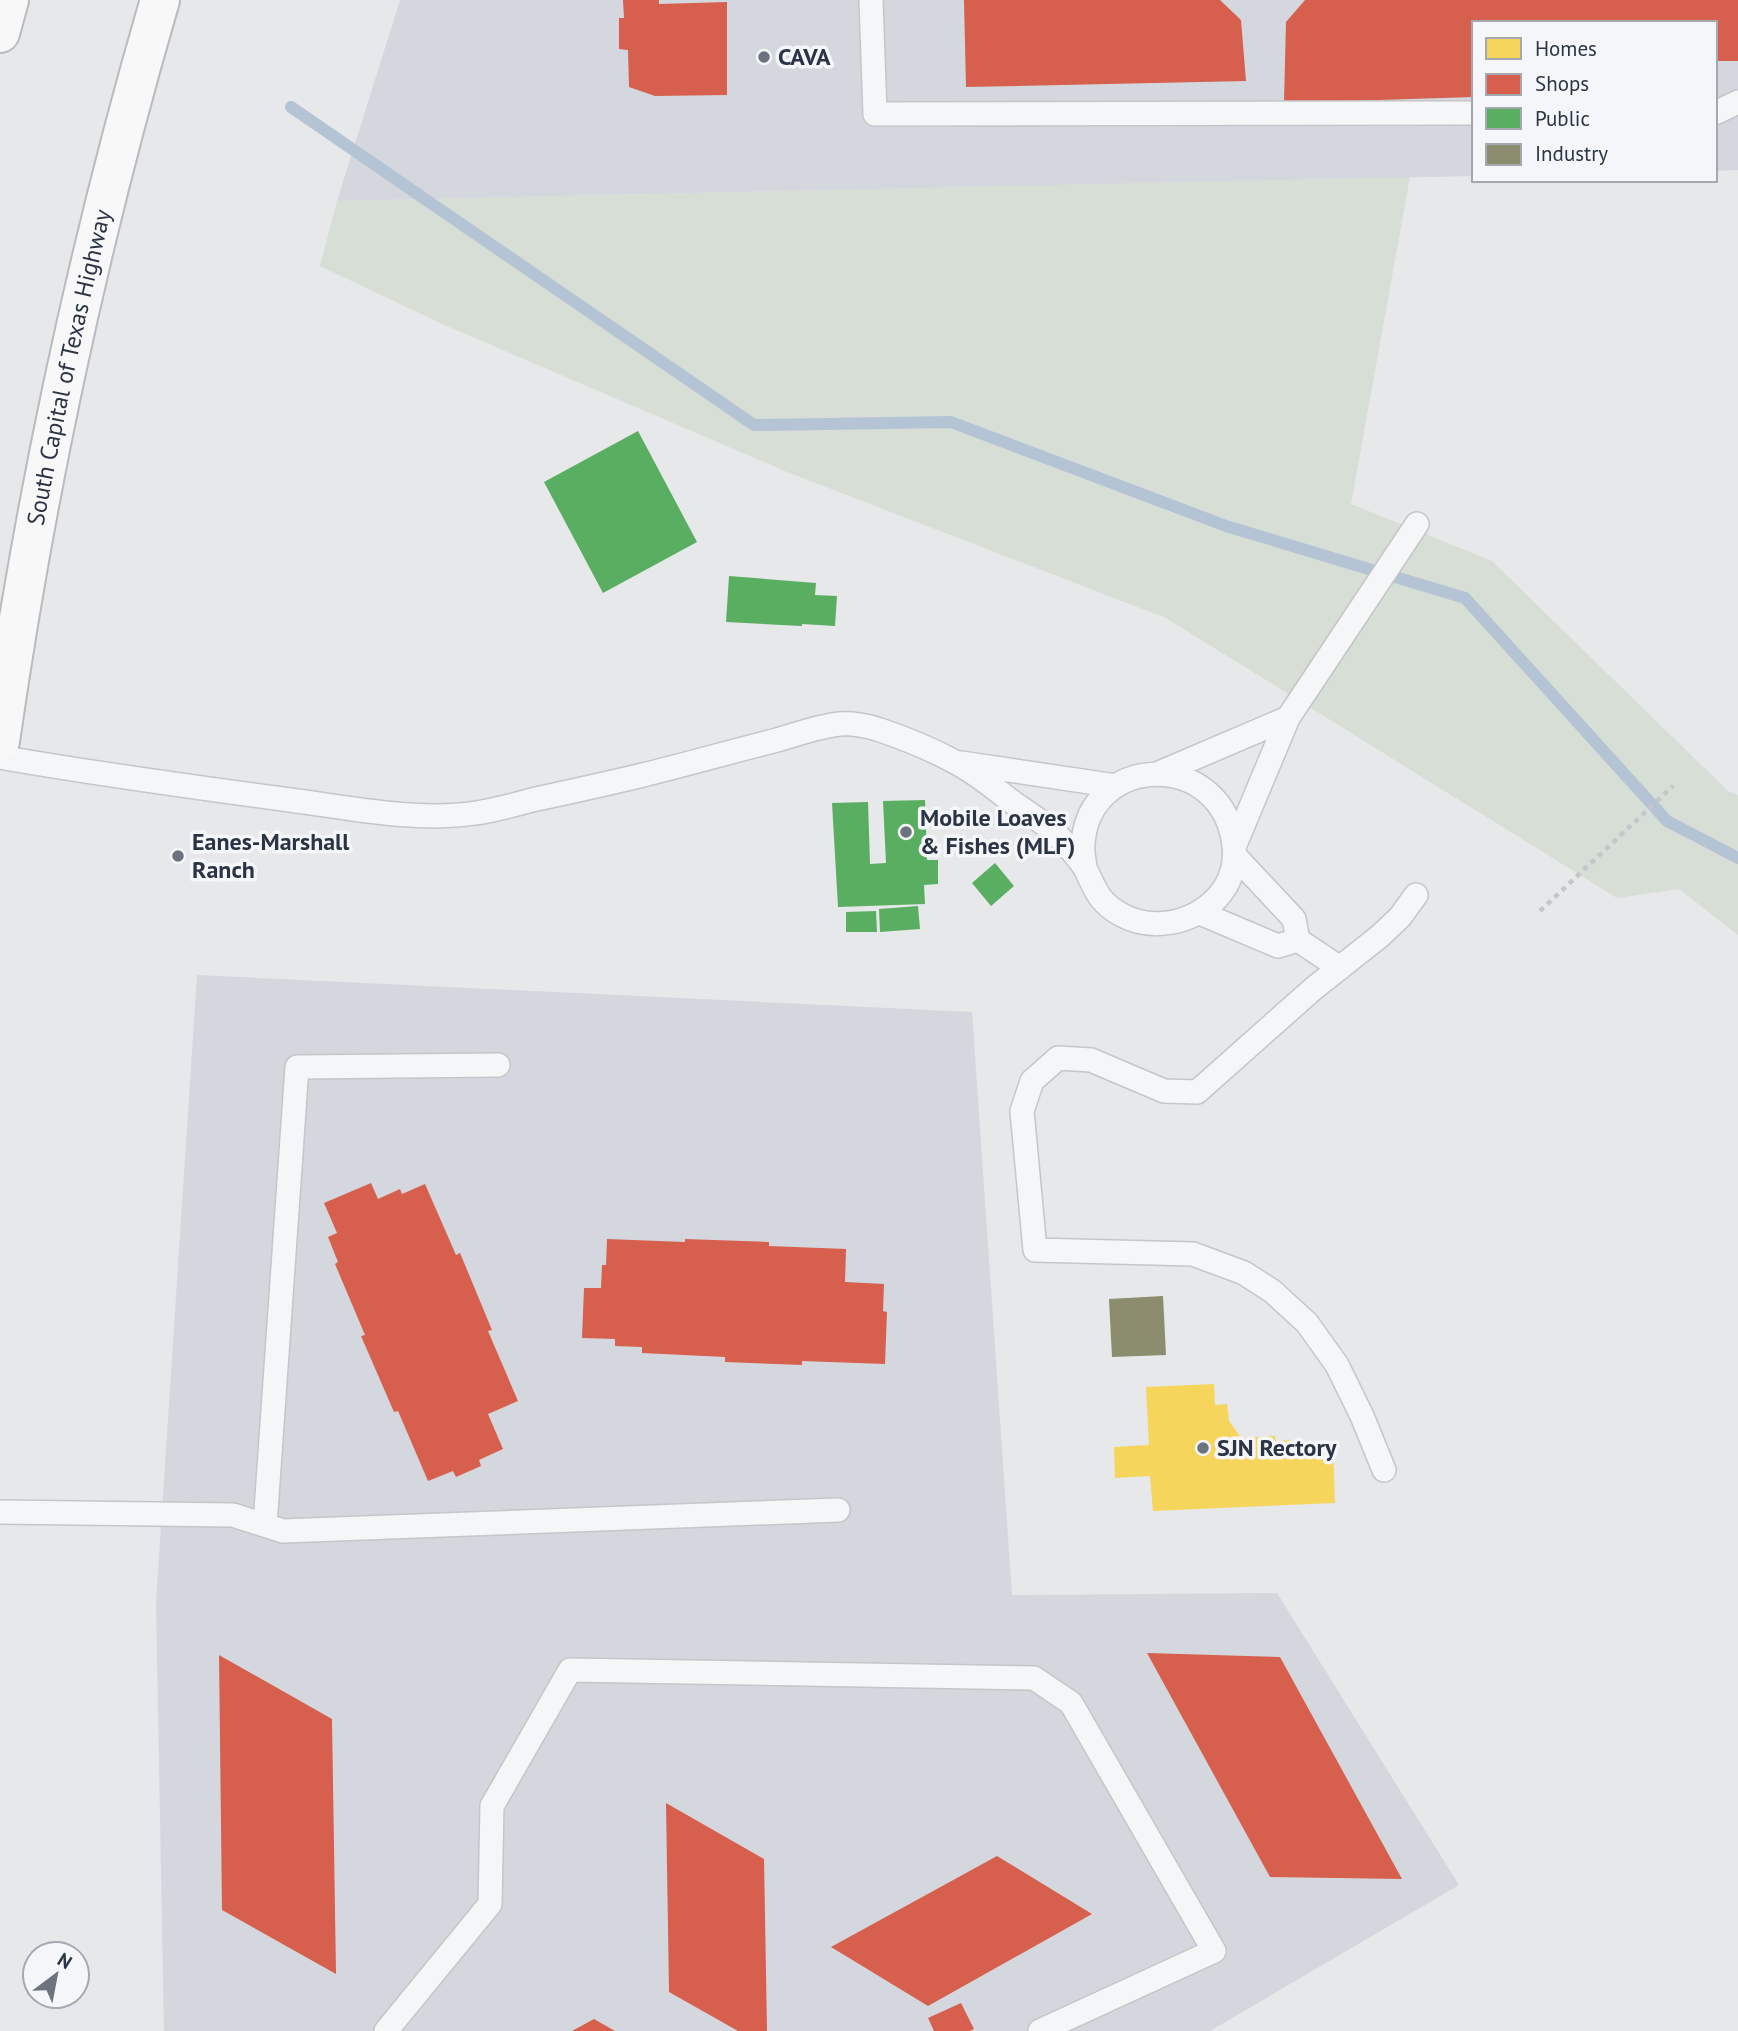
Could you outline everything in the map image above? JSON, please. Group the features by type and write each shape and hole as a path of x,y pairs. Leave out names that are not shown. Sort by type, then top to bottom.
{"highway":[{"path":"0,33 9,0"},
{"name":"South Capital of Texas Highway","path":"0,741 28,566 72,343 107,194 160,0"}],"lane":[{"path":"871,0 875,114 1472,113"},
{"path":"1717,112 1738,102"},
{"path":"1234,851 1288,718 1417,524"},
{"path":"1159,773 1182,777 1203,788 1219,803 1230,824 1234,851 1233,866 1226,884 1215,900 1200,913 1182,921 1161,925 1140,923 1122,915 1105,903 1092,886 1085,867 1082,844 1087,821 1099,802 1116,786 1137,776 1159,773 1288,718"},
{"path":"0,757 96,774 408,816 475,813 648,774 843,723 877,729 958,763 1053,831 1085,867"},
{"path":"958,763 1116,786"},
{"path":"1234,851 1294,919 1298,940 1340,968"},
{"path":"1384,1469 1342,1375 1307,1323 1272,1291 1244,1273 1192,1254 1035,1250 1022,1111 1032,1082 1058,1058 1091,1060 1164,1091 1197,1092 1313,989 1380,936 1416,895"},
{"path":"1200,913 1278,946 1298,940"},
{"path":"265,1525 297,1067 498,1065"},
{"path":"0,1512 233,1515 283,1531 838,1510"},
{"path":"386,2031 490,1904 492,1806 570,1670 1034,1678 1071,1703 1214,1951 1040,2031"}],"path":[{"path":"1540,911 1673,786"}],"shaded area":[{"path":"400,0 1738,0 1738,170 1717,171 1717,21 1472,21 1472,176 337,201"},
{"path":"1410,177 1351,504 1492,561 1728,791 1738,795 1738,935 1679,889 1617,898 1166,618 787,472 440,323 320,266 337,201"},
{"path":"197,975 972,1012 1012,1595 1277,1593 1459,1885 1210,2031 164,2031 156,1603"}],"building: Homes":[{"name":"SJN Rectory","path":"1214,1384 1215,1405 1227,1404 1229,1421 1241,1438 1275,1436 1276,1441 1292,1440 1292,1449 1333,1446 1335,1503 1153,1511 1150,1476 1115,1478 1114,1447 1149,1445 1146,1387"}],"building: Shops":[{"path":"623,0 659,0 659,4 727,2 727,95 655,96 629,87 628,50 619,49 619,18 624,18"},
{"path":"964,0 1220,0 1241,20 1246,81 966,87"},
{"path":"1305,0 1738,0 1738,61 1717,61 1717,21 1472,21 1472,97 1284,103 1286,22"},
{"path":"371,1183 378,1199 400,1189 402,1194 425,1184 456,1255 460,1253 492,1330 488,1331 518,1401 488,1414 503,1449 479,1460 481,1466 456,1477 453,1471 428,1481 398,1411 394,1412 361,1336 365,1335 335,1264 338,1262 328,1237 337,1233 324,1203"},
{"path":"607,1239 769,1242 769,1246 846,1249 845,1282 884,1284 883,1311 887,1312 885,1364 725,1362 725,1357 642,1353 642,1347 615,1346 615,1339 582,1338 584,1288 601,1288 602,1265 606,1265"},
{"path":"1147,1653 1280,1657 1402,1879 1270,1877"},
{"path":"219,1655 332,1719 336,1974 222,1910"},
{"path":"666,1803 764,1859 767,2031 738,2031 669,1992"},
{"path":"997,1856 1092,1914 928,2006 831,1947"},
{"path":"961,2003 974,2029 934,2031 928,2018"},
{"path":"594,2019 615,2031 572,2031"}],"building: Public":[{"path":"638,431 697,542 603,593 544,482"},
{"path":"729,576 816,583 815,595 837,596 835,626 726,622"},
{"name":"Mobile Loaves & Fishes (MLF)","path":"925,800 927,860 938,860 938,884 924,885 925,904 838,907 832,803 868,802 870,864 886,863 883,801"},
{"path":"995,863 1014,886 991,906 972,883"},
{"path":"918,906 920,929 880,932 879,909"},
{"path":"876,911 877,932 846,932 846,912"}],"building: Industry":[{"path":"1163,1296 1166,1355 1112,1357 1109,1299"}],"waterway":[{"path":"291,107 754,425 951,422 1226,526 1465,598 1667,821 1738,858"}],"place":[{"name":"CAVA","path":"764,57"},
{"name":"Mobile Loaves & Fishes (MLF)","path":"906,832"},
{"name":"Eanes-Marshall Ranch","path":"178,856"},
{"name":"SJN Rectory","path":"1203,1448"}]}
